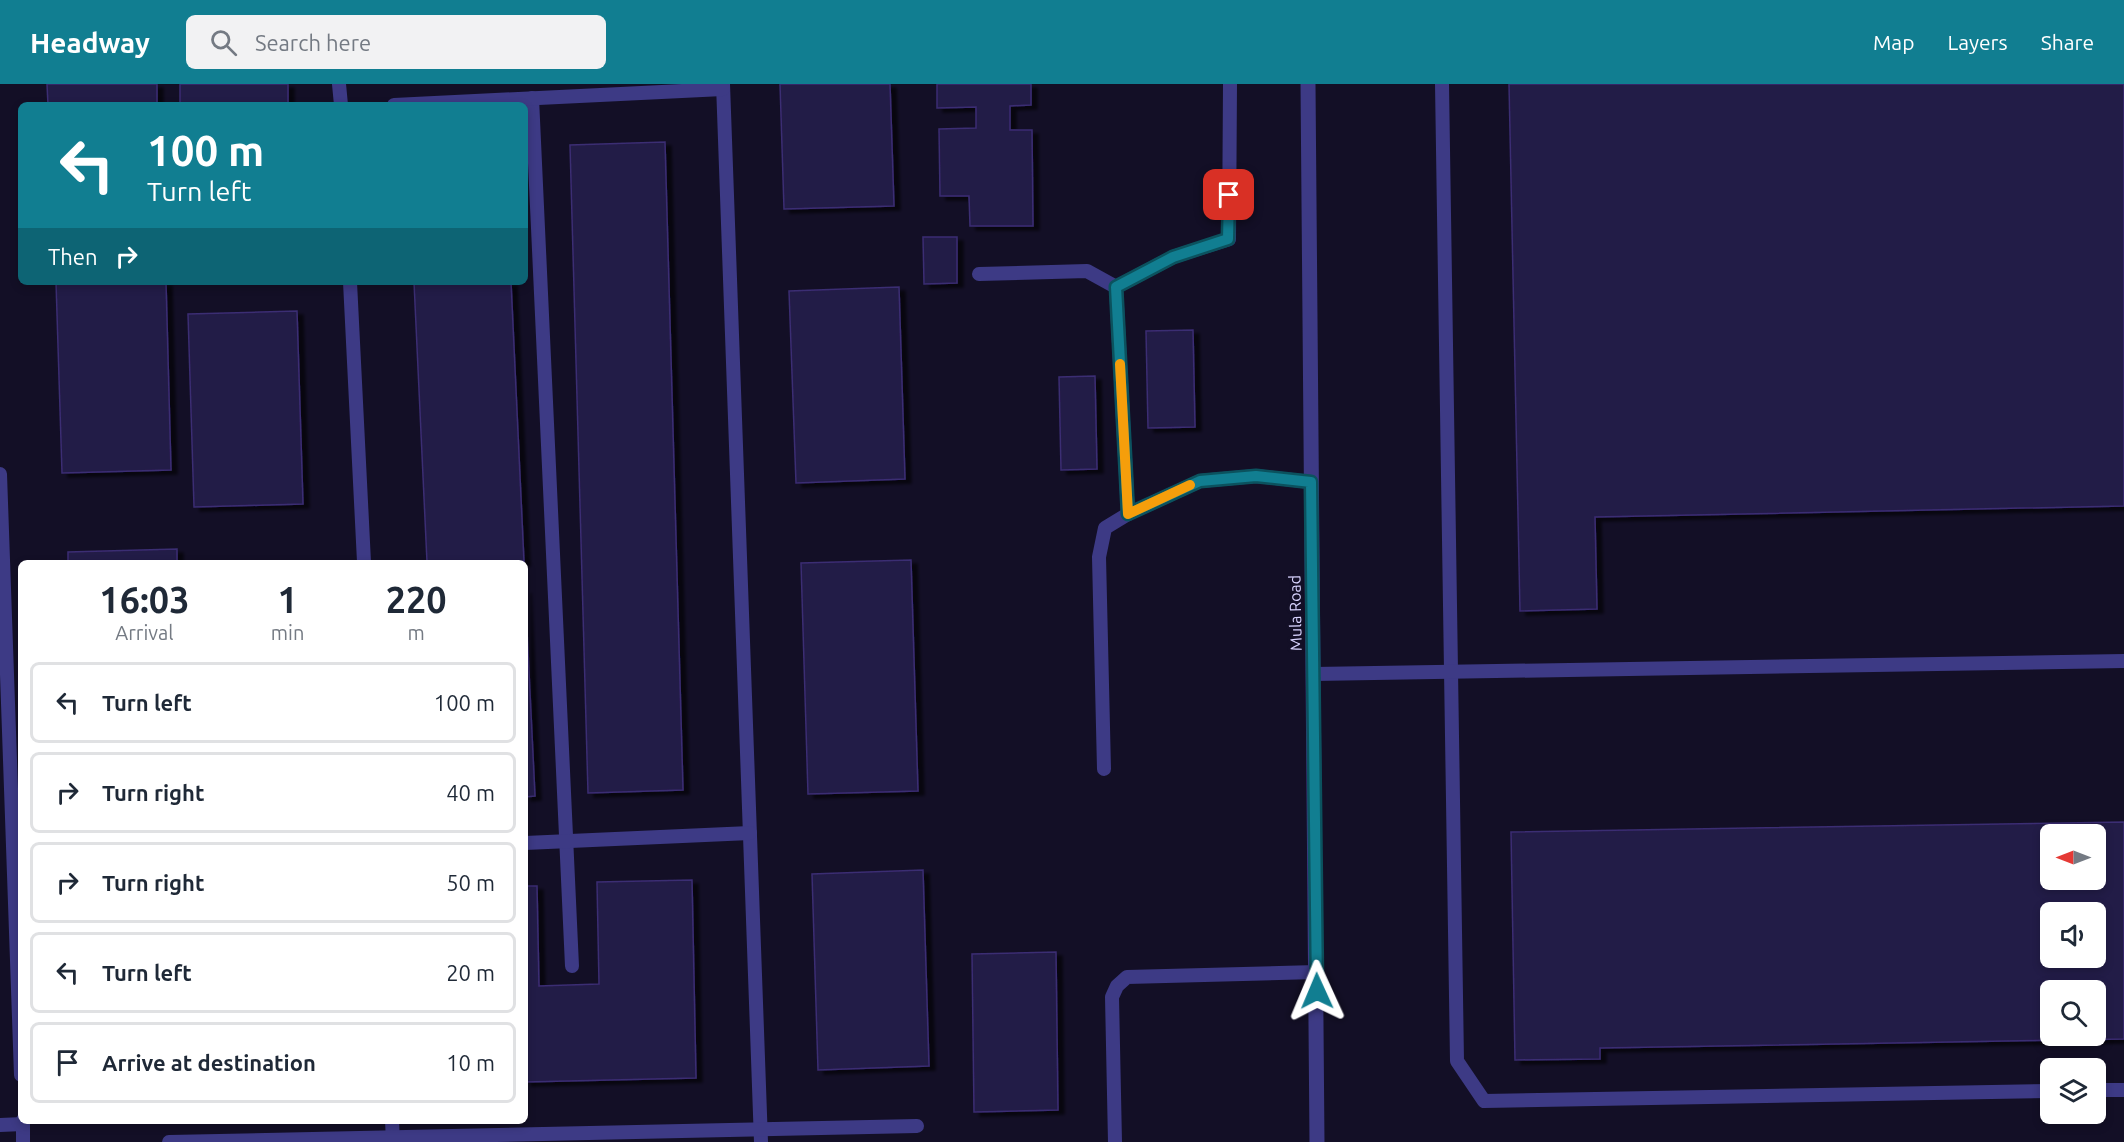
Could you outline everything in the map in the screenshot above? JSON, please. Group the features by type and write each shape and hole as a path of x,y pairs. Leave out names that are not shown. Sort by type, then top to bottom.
{"street":[{"name":"Mula Road","path":"1308,84 1317,1142"}],"lane":[{"path":"339,84 340,102"},
{"path":"1116,287 1173,257 1228,239 1230,84"},
{"path":"1442,84 1457,1060 1484,1101 2040,1091"},
{"path":"453,102 723,87 761,1136"},
{"path":"532,98 572,966"},
{"path":"979,274 1087,271 1116,287"},
{"path":"350,285 364,560"},
{"path":"1116,287 1128,514"},
{"path":"0,474 6,829 18,1026"},
{"path":"1104,769 1099,557 1105,528 1128,514 1200,481 1256,476 1311,482"},
{"path":"1314,674 2124,661"},
{"path":"528,843 750,832"},
{"path":"1115,1142 1112,997 1127,977 1316,972"},
{"path":"2106,1090 2124,1090"},
{"path":"0,1125 18,1123"},
{"path":"23,1124 23,1142"},
{"path":"392,1124 393,1140"},
{"path":"169,1142 761,1136 917,1126"}],"building":[{"path":"47,84 157,84 157,102 48,102"},
{"path":"180,84 288,84 288,102 180,102"},
{"path":"780,84 890,84 894,206 784,209"},
{"path":"937,84 1031,84 1031,105 1010,106 1010,130 1032,130 1033,226 970,226 969,196 940,196 939,129 976,128 976,107 937,108"},
{"path":"1509,84 2124,84 2124,506 1595,517 1597,609 1520,611"},
{"path":"665,142 683,790 588,793 570,145"},
{"path":"923,237 957,237 957,283 924,284"},
{"path":"56,285 166,285 171,470 62,473"},
{"path":"414,285 511,285 524,560 427,560"},
{"path":"899,287 905,479 796,483 789,291"},
{"path":"297,311 303,504 194,507 188,314"},
{"path":"1193,330 1195,427 1148,428 1146,331"},
{"path":"1095,376 1097,469 1061,470 1059,377"},
{"path":"177,549 177,560 68,560 68,552"},
{"path":"911,560 918,791 808,794 801,563"},
{"path":"528,651 535,796 528,797"},
{"path":"2124,822 2124,1039 2106,1039 2106,980 2040,980 2040,1040 1600,1048 1600,1059 1515,1060 1511,832"},
{"path":"923,870 929,1066 818,1070 812,874"},
{"path":"692,880 696,1078 528,1082 528,886 537,886 539,986 599,984 597,882"},
{"path":"1056,952 1058,1110 974,1112 972,954"}],"slow traffic":[{"path":"1120,364 1128,514 1190,485"}],"route":[{"path":"1229,195 1228,239 1173,257 1116,287 1128,514 1200,481 1256,476 1311,482 1317,991"}]}
